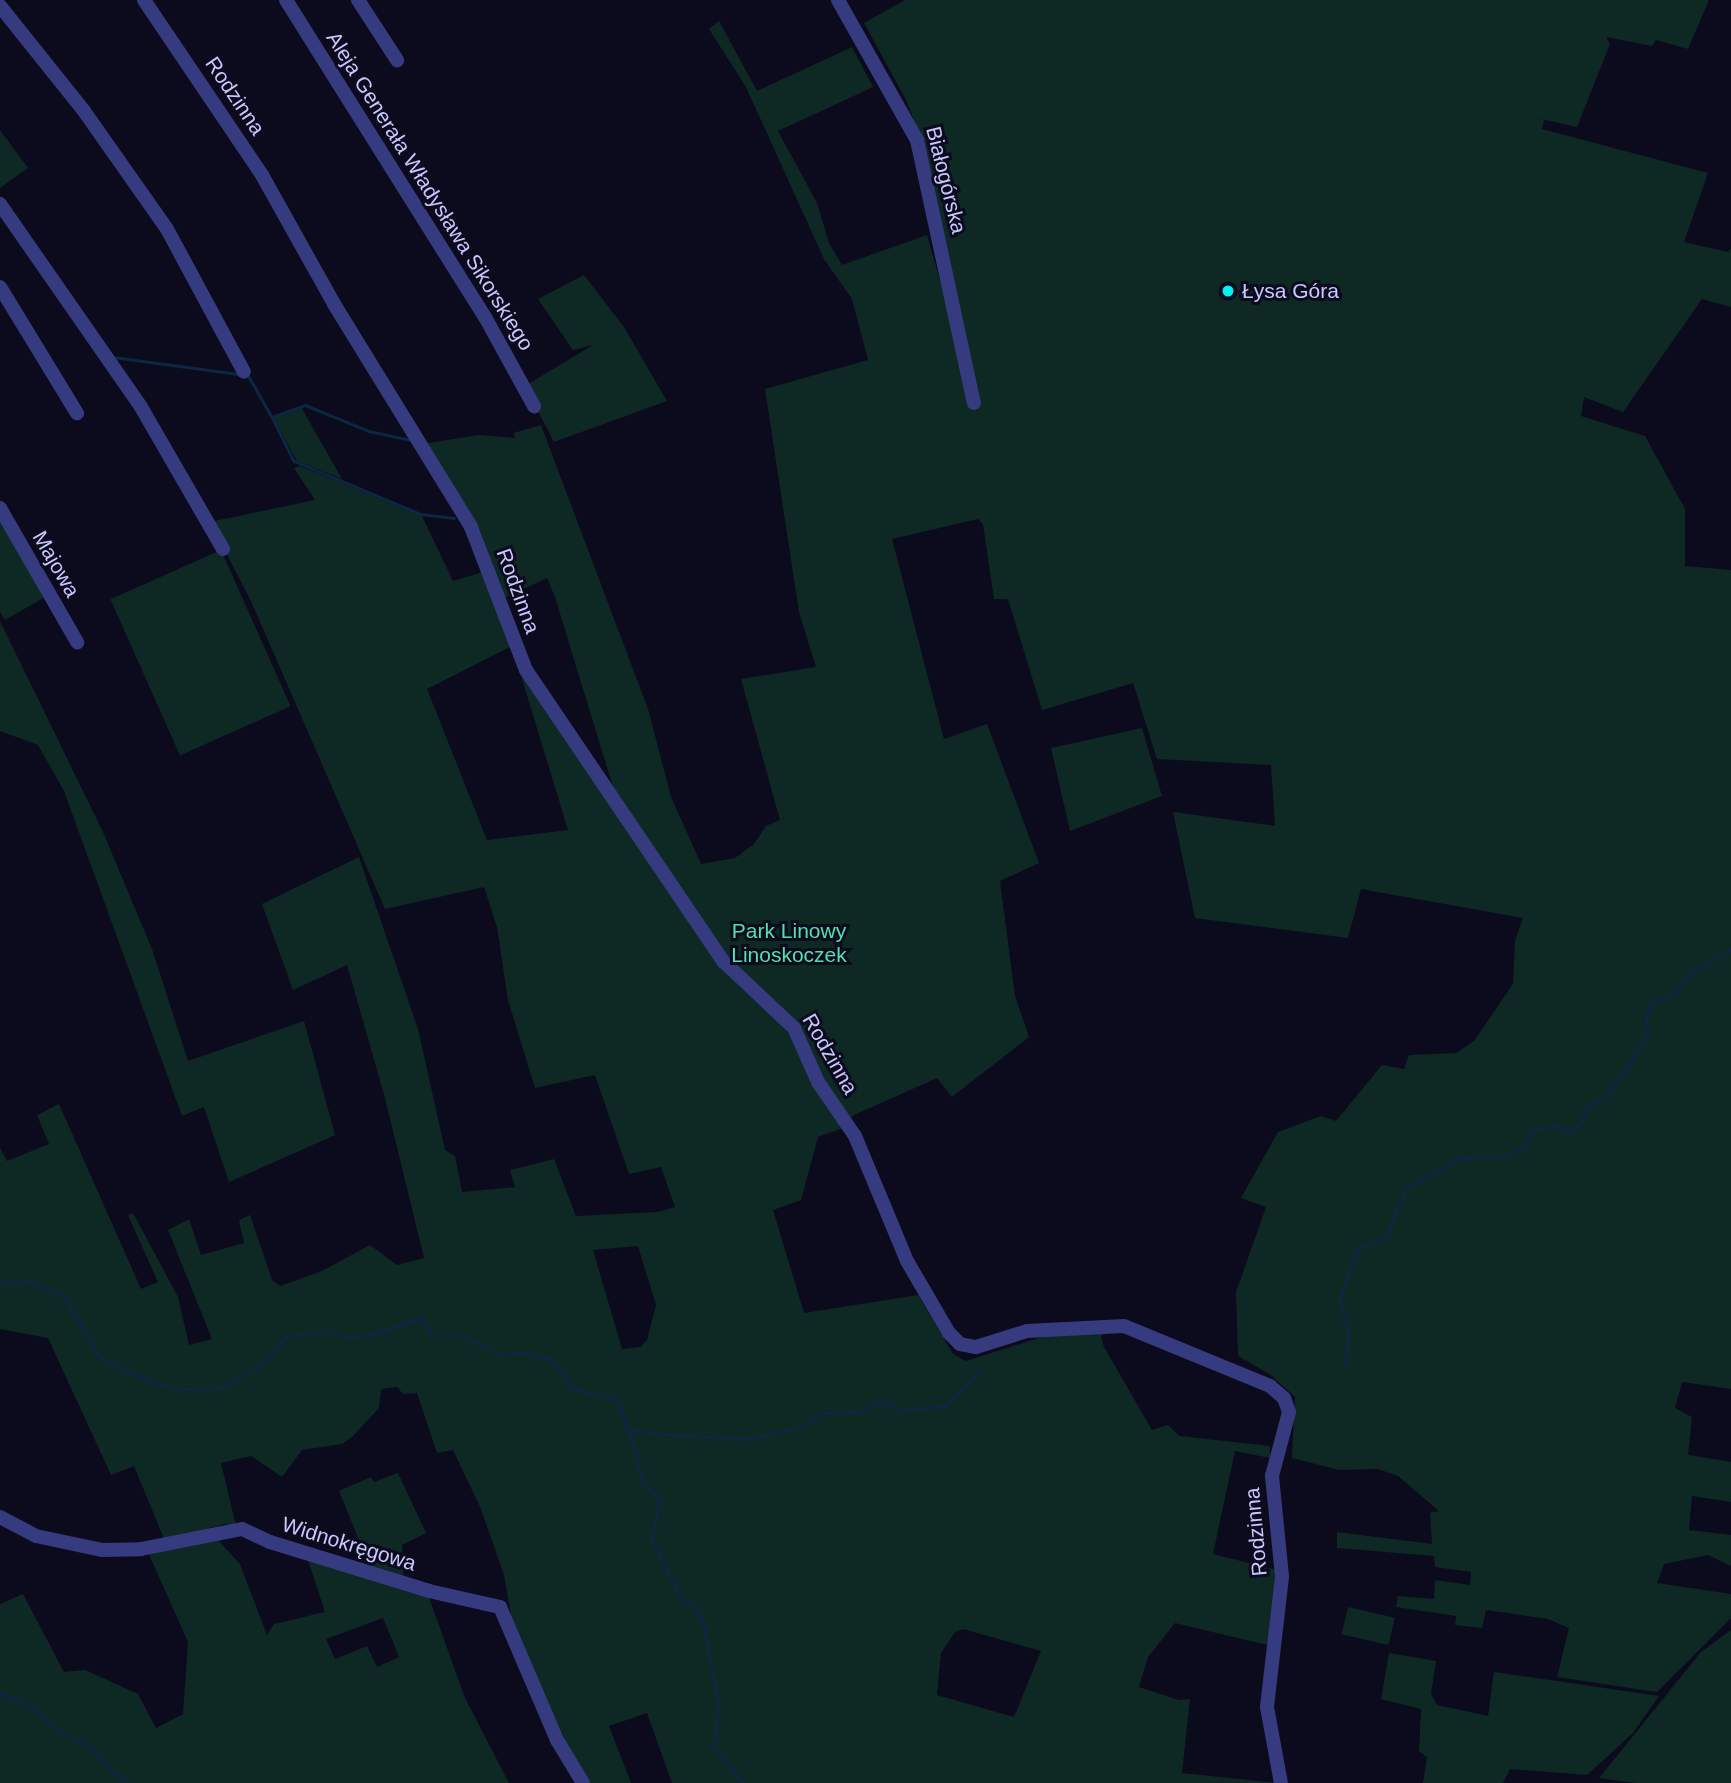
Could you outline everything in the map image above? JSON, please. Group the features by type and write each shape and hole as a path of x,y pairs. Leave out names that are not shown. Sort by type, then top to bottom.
{"street":[{"name":"Rodzinna","path":"144,0 262,175 334,304 471,527 526,670 724,962 794,1028 818,1082 855,1136 907,1261 949,1334 960,1344 976,1347 1027,1331 1124,1326 1270,1386 1284,1398 1289,1412 1272,1476 1282,1577 1267,1707 1281,1783"},
{"name":"Aleja Generała Władysława Sikorskiego","path":"286,0 485,317 534,407"},
{"path":"358,0 397,60"},
{"name":"Białogórska","path":"838,0 912,129 935,210 952,306 974,403"},
{"path":"0,6 85,111 167,229 244,372"},
{"path":"0,204 141,407 223,549"},
{"path":"0,287 77,413"},
{"name":"Majowa","path":"0,508 77,642"},
{"name":"Widnokręgowa","path":"0,1517 36,1536 102,1550 141,1549 242,1529 270,1542 429,1591 500,1607 557,1740 583,1783"}],"green space":[{"name":"Park Linowy Linoskoczek","path":"905,0 1709,0 1688,49 1656,40 1652,46 1606,37 1610,44 1577,127 1536,118 1544,120 1542,129 1708,173 1684,242 1728,252 1731,248 1731,307 1702,299 1623,412 1584,397 1581,416 1645,436 1685,509 1685,566 1731,570 1731,1389 1682,1382 1675,1408 1692,1417 1688,1455 1731,1462 1731,1502 1692,1496 1689,1530 1731,1535 1731,1566 1708,1555 1664,1564 1657,1583 1731,1594 1731,1618 1657,1692 1557,1677 1569,1628 1548,1619 1486,1610 1482,1628 1455,1625 1456,1616 1396,1607 1398,1596 1434,1599 1435,1580 1470,1585 1471,1572 1435,1567 1434,1556 1337,1548 1337,1532 1432,1544 1430,1513 1439,1511 1398,1476 1378,1469 1339,1470 1292,1458 1295,1397 1271,1375 1238,1356 1236,1292 1266,1207 1241,1198 1278,1132 1321,1116 1336,1121 1382,1065 1404,1069 1409,1055 1456,1053 1474,1041 1513,984 1515,941 1523,918 1361,889 1348,938 1195,918 1173,812 1275,826 1271,765 1157,759 1133,683 1042,710 1008,599 994,599 983,524 978,519 892,539 944,739 987,724 1039,863 1000,881 1015,996 1029,1037 952,1097 937,1078 854,1115 843,1128 818,1137 801,1200 773,1210 804,1313 918,1295 953,1354 966,1361 1061,1331 1105,1331 1101,1337 1104,1347 1152,1430 1168,1425 1179,1436 1270,1446 1270,1458 1235,1451 1213,1554 1277,1570 1267,1645 1175,1623 1148,1657 1139,1687 1179,1700 1190,1699 1182,1773 1276,1783 672,1783 647,1713 609,1726 631,1783 585,1783 513,1628 504,1575 481,1509 453,1450 437,1453 417,1393 403,1394 397,1387 381,1389 379,1408 353,1436 342,1444 302,1450 282,1477 251,1456 221,1463 236,1526 224,1524 165,1541 134,1466 111,1475 48,1338 0,1329 0,1148 7,1161 49,1144 37,1115 59,1104 141,1289 158,1282 128,1215 133,1213 178,1297 189,1345 212,1339 168,1230 189,1219 201,1255 244,1243 239,1220 250,1215 272,1280 280,1286 322,1271 370,1245 397,1265 424,1258 385,1098 347,965 293,990 262,904 359,857 418,1029 445,1150 455,1156 462,1192 515,1187 510,1170 554,1159 576,1216 658,1212 675,1207 661,1167 629,1174 595,1075 535,1088 508,1000 497,927 484,887 385,909 251,601 210,522 315,500 294,468 300,466 422,516 453,581 483,572 510,647 427,689 487,840 568,830 519,669 613,787 555,597 547,578 504,598 480,530 422,444 479,435 515,438 514,433 541,425 648,709 671,797 701,864 735,858 754,844 766,826 780,820 741,679 816,667 799,612 765,389 868,360 852,299 824,259 746,87 709,29 719,21 757,91 852,47 873,87 778,131 817,203 829,243 842,265 927,235 945,298 953,294 926,151 906,100 864,23","holes":["638,1246 656,1305 647,1340 641,1347 622,1349 593,1250","963,1629 1041,1651 1014,1717 937,1695 941,1653 955,1632"]},
{"path":"0,130 28,168 0,188"},
{"path":"584,275 624,327 667,401 554,442 525,386 593,345 573,350 538,299"},
{"path":"301,407 342,479 297,461 273,417"},
{"path":"0,514 47,596 5,620 0,612"},
{"path":"221,550 291,706 180,755 110,599"},
{"path":"0,621 103,832 152,949 188,1061 304,1021 335,1135 229,1182 204,1107 182,1116 64,791 38,745 0,731"},
{"path":"1142,728 1162,796 1070,831 1051,748"},
{"path":"398,1473 426,1533 402,1545 404,1588 427,1592 465,1698 509,1783 0,1783 0,1604 23,1594 64,1672 85,1670 138,1694 156,1728 183,1714 188,1642 147,1550 219,1541 240,1564 267,1635 274,1624 325,1612 308,1560 370,1567 339,1491 371,1477 374,1482","holes":["383,1618 399,1657 377,1667 367,1646 335,1659 326,1639"]},
{"path":"1348,1607 1395,1618 1388,1645 1342,1634"},
{"path":"1731,1630 1731,1783 1635,1783 1599,1778 1701,1652"},
{"path":"1389,1653 1436,1661 1431,1694 1437,1705 1488,1716 1494,1672 1659,1696 1633,1733 1587,1775 1510,1769 1503,1783 1423,1783 1427,1757 1419,1751 1421,1709 1381,1699"}],"waterway":[{"path":"113,357 238,374"},
{"path":"248,375 272,417 305,405 369,431 411,440"},
{"path":"272,417 294,461 421,514 454,518"},
{"path":"1345,1366 1348,1334 1340,1298 1358,1248 1386,1237 1406,1188 1461,1158 1509,1156 1524,1146 1532,1131 1554,1126 1570,1131 1581,1125 1587,1106 1604,1098 1626,1070 1648,1032 1646,1016 1653,1001 1674,995 1690,973 1731,949"},
{"path":"0,1283 30,1281 64,1296 101,1358 158,1384 183,1389 223,1388 269,1358 284,1337 329,1330 345,1337 366,1336 422,1318 433,1336 461,1336 505,1355 521,1352 553,1360 573,1389 617,1399 628,1430 674,1435 747,1439 798,1428 823,1413 859,1412 881,1401 900,1410 946,1406 978,1372"},
{"path":"629,1430 644,1485 660,1498 652,1540 681,1598 695,1605 704,1625 719,1705 714,1747 744,1783"},
{"path":"0,1693 30,1705 58,1731 96,1750 110,1770 131,1783"}],"place":[{"name":"Łysa Góra","path":"1228,291"}]}
